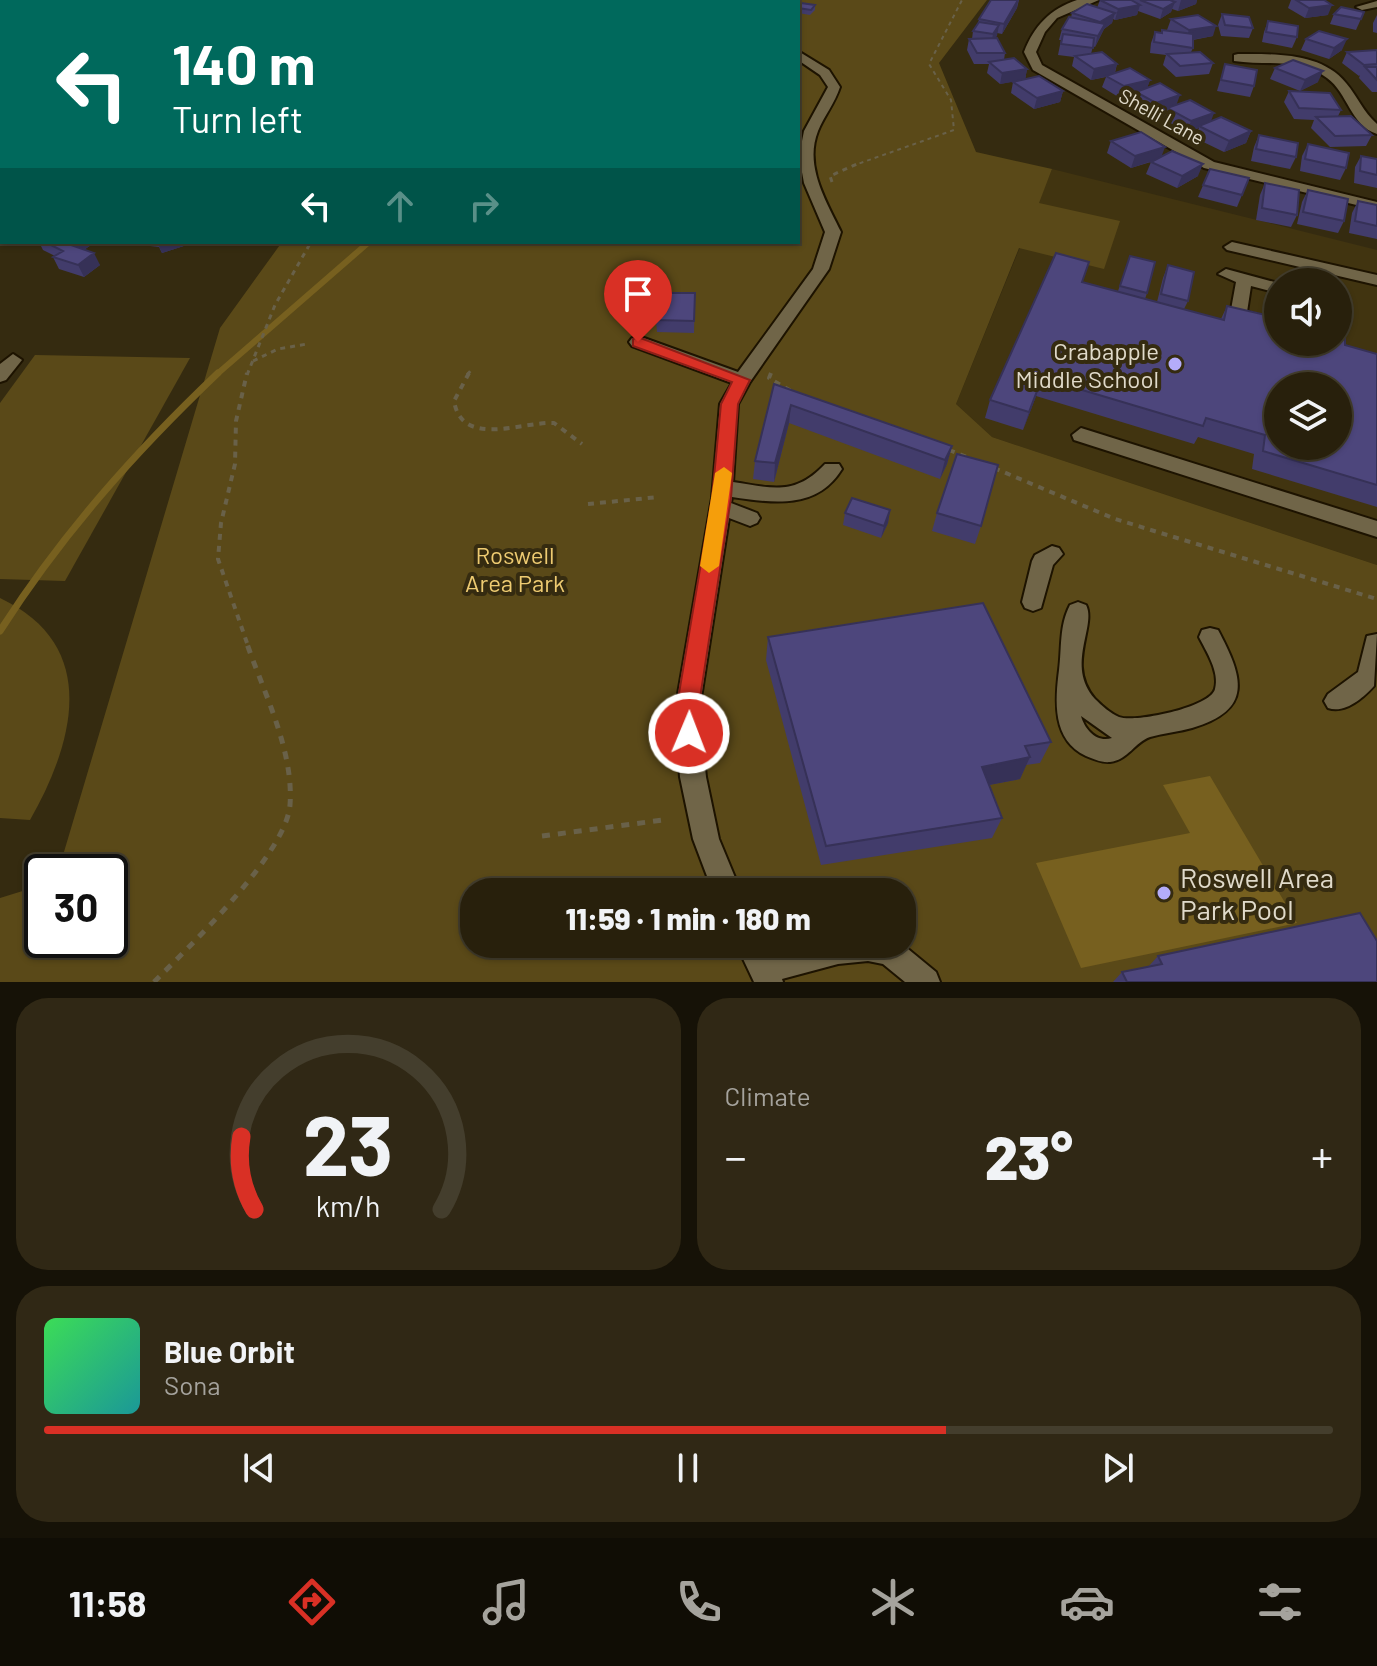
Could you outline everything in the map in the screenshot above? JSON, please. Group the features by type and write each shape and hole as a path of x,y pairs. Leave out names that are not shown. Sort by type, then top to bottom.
{"street":[{"name":"Shelli Lane","path":"1093,0 1068,5 1050,17 1030,52 1037,67 1209,165 1377,206"},
{"path":"1362,7 1377,4"},
{"path":"721,878 706,839 693,777 687,711 721,497 729,404 742,380 821,269 833,232 809,176 807,158 809,135 834,87 825,73 800,56"},
{"path":"1238,58 1281,58 1324,72 1344,89 1359,117 1377,130"},
{"path":"1232,247 1377,280"},
{"path":"1226,274 1264,285"},
{"path":"1244,280 1238,315 1264,322"},
{"path":"638,342 742,380"},
{"path":"0,376 13,360"},
{"path":"1081,435 1377,529"},
{"path":"721,497 802,495 820,485 832,469"},
{"path":"721,497 750,518"},
{"path":"1033,602 1043,561 1052,554"},
{"path":"1078,611 1068,654 1065,697 1071,725 1085,743 1105,752 1113,751 1140,728 1200,717 1223,704 1224,663 1210,637"},
{"path":"1336,701 1363,686 1371,676 1375,643"},
{"path":"765,976 861,947 880,948 900,959 926,982"}],"path":[{"path":"830,176 859,161 935,141 954,130 951,100 929,64 932,51 954,20 962,0"},
{"path":"154,982 219,918 272,847 290,807 286,757 218,559 221,507 234,468 235,422 251,362 279,298 310,244"},
{"path":"251,362 278,349 307,344"},
{"path":"472,369 458,387 454,401 456,410 471,426 486,430 554,423 581,440 582,444"},
{"path":"769,378 803,396"},
{"path":"946,449 971,459"},
{"path":"984,464 1115,519 1377,599"},
{"path":"588,504 659,497"},
{"path":"542,836 663,820"}],"shaded area":[{"name":"Crabapple Middle School","path":"1052,169 1377,250 1377,565 992,437 956,404"},
{"name":"Roswell Area Park Pool","path":"1210,776 1297,923 1081,968 1036,863 1190,833 1163,785"}],"green space":[{"name":"Roswell Area Park","path":"800,0 987,0 939,63 976,152 1052,169 1039,203 1120,221 1104,269 1019,248 956,404 992,437 1377,565 1377,982 0,982 0,898 24,891 24,958 128,958 128,854 63,854 220,328 281,244 800,244"},
{"path":"35,355 190,358 65,581 0,579 0,403"},
{"path":"0,598 32,618 53,641 65,668 69,697 67,727 58,759 30,820 0,818"}],"building":[{"path":"991,0 1018,0 1004,24 979,19"},
{"path":"1100,0 1131,0 1140,5 1118,9"},
{"path":"1140,0 1170,0 1175,2 1163,9"},
{"path":"1296,0 1324,0 1332,5 1309,8"},
{"path":"1087,4 1115,13 1100,22 1072,13"},
{"path":"800,5 815,5 811,10 800,8"},
{"path":"1341,7 1364,12 1361,19 1334,14"},
{"path":"1222,14 1249,17 1253,28 1225,25"},
{"path":"1198,15 1216,26 1189,30 1171,19"},
{"path":"1069,17 1105,24 1098,36 1062,29"},
{"path":"1268,21 1298,26 1297,37 1266,32"},
{"path":"979,22 999,25 993,34 973,31"},
{"path":"1162,30 1193,34 1193,48 1154,42 1155,32 1162,33"},
{"path":"1319,31 1347,39 1334,48 1306,39"},
{"path":"1063,34 1094,38 1093,48 1061,44"},
{"path":"997,38 1005,53 977,53 969,39"},
{"path":"1377,50 1377,64 1364,65 1347,52"},
{"path":"1102,52 1117,64 1094,69 1075,56"},
{"path":"1200,52 1213,63 1180,66 1167,54"},
{"path":"1014,58 1027,69 1002,73 989,62"},
{"path":"1293,60 1323,71 1305,80 1275,68"},
{"path":"1225,64 1257,70 1254,86 1221,80"},
{"path":"1365,67 1377,67 1377,80"},
{"path":"1130,68 1150,80 1124,86 1106,76"},
{"path":"1039,76 1063,91 1037,98 1013,82"},
{"path":"1160,83 1180,95 1156,103 1136,92"},
{"path":"1289,91 1330,93 1341,110 1299,108"},
{"path":"1190,100 1214,113 1191,121 1167,108"},
{"path":"1351,116 1372,135 1335,136 1316,117"},
{"path":"1221,117 1251,131 1229,141 1199,126"},
{"path":"1141,132 1165,147 1135,156 1111,141"},
{"path":"1259,135 1298,143 1296,157 1256,149"},
{"path":"1308,144 1349,153 1346,168 1305,159"},
{"path":"1172,151 1203,164 1182,176 1151,162"},
{"path":"1361,156 1377,159 1377,175 1360,171"},
{"path":"1210,169 1249,178 1242,195 1203,185"},
{"path":"1265,183 1299,190 1297,215 1262,208"},
{"path":"1308,190 1348,199 1344,221 1303,212"},
{"path":"1358,201 1377,205 1377,226 1355,221"},
{"path":"49,244 68,244 94,253 78,265 53,257 63,251"},
{"path":"1056,253 1089,262 1082,282 1224,320 1227,306 1264,315 1264,356 1352,356 1352,347 1377,354 1377,485 1293,460 1352,460 1352,372 1264,372 1264,435 1206,418 1203,426 1042,378 1029,412 990,400"},
{"path":"1130,256 1155,262 1147,293 1120,286"},
{"path":"1168,265 1194,272 1188,301 1161,294"},
{"path":"659,293 695,293 694,321 656,320"},
{"path":"774,384 952,446 945,460 791,405 775,463 755,461"},
{"path":"957,454 998,465 981,526 937,513"},
{"path":"852,498 890,510 884,526 845,513"},
{"path":"983,603 1051,742 1025,746 1030,757 982,767 1002,818 826,846 768,637"},
{"path":"1360,913 1377,941 1377,982 1127,982 1122,972 1162,964 1158,956"}],"waterway":[{"path":"216,375 367,244"},
{"path":"0,631 101,495 216,375"}],"slow traffic":[{"path":"709,566 724,473"}],"place":[{"name":"Crabapple Middle School","path":"1175,364"},
{"name":"Roswell Area Park Pool","path":"1164,893"}],"route":[{"path":"638,342 742,380 729,404 722,498 700,614 687,711 689,733"}]}
